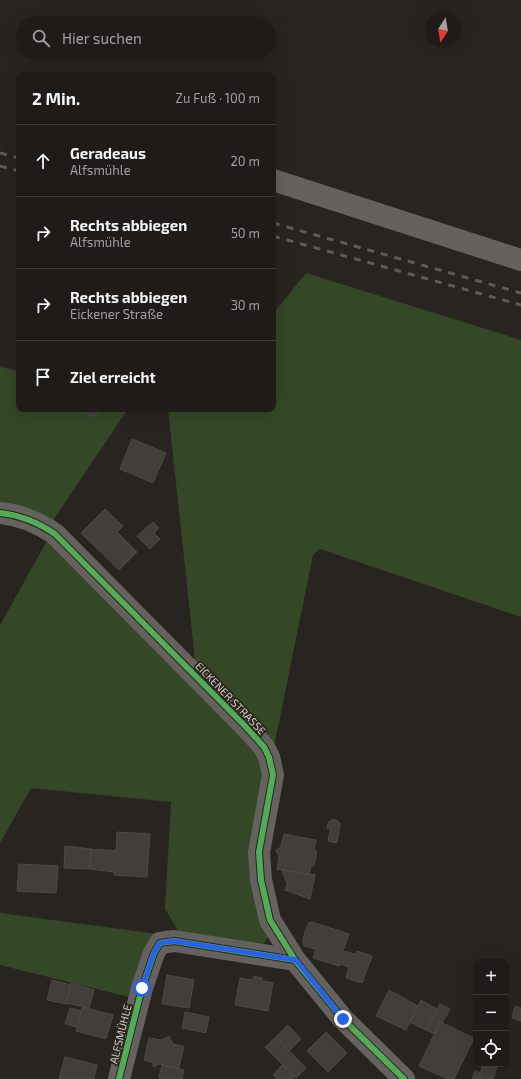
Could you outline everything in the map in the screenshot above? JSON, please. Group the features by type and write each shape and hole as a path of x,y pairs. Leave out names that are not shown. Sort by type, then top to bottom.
{"street":[{"path":"276,181 521,260"},
{"name":"EICKENER STRASSE","path":"0,513 21,517 45,527 55,534 264,747 269,757 273,775 260,852 261,880 270,920 296,960 343,1019 404,1079"},
{"name":"ALFSMÜHLE","path":"119,1079 142,988 154,953 160,943 174,941 296,960"}],"green space":[{"path":"306,273 521,340 521,617 320,549 313,555 274,747 196,669 168,412 276,412 276,310"},
{"path":"0,367 16,370 16,412 126,412 50,525 0,508"},
{"path":"48,539 258,753 263,783 269,936 261,948 180,934 165,909 171,802 31,788 0,843 0,625"},
{"path":"0,913 158,934 133,998 0,965"}],"building":[{"path":"80,412 97,412 96,416"},
{"path":"132,439 166,453 153,483 120,469"},
{"path":"105,509 123,526 117,532 137,552 119,570 81,533"},
{"path":"153,522 159,528 154,533 160,539 150,549 137,536"},
{"path":"333,819 338,821 340,824 337,843 328,841 330,830 327,828 328,823"},
{"path":"117,832 150,834 147,877 114,875 114,872 90,869 91,849 116,851"},
{"path":"284,834 316,840 314,850 317,851 314,866 311,866 309,875 277,869 279,857 276,850 281,847"},
{"path":"65,846 91,849 90,869 64,868"},
{"path":"19,864 58,866 56,893 17,891"},
{"path":"281,869 315,875 310,899 285,890 287,883"},
{"path":"312,922 349,934 343,951 355,954 357,951 372,956 362,983 346,978 349,967 340,964 339,966 313,958 316,949 304,946 303,941 305,931 309,923"},
{"path":"167,975 194,980 189,1008 162,1004"},
{"path":"254,976 262,978 262,981 273,983 268,1011 235,1005 240,978 253,980"},
{"path":"52,980 71,985 66,1004 47,1000"},
{"path":"71,983 94,990 89,1008 66,1003"},
{"path":"389,990 418,1006 406,1030 376,1016"},
{"path":"421,1000 437,1009 426,1030 410,1022"},
{"path":"440,1004 450,1009 442,1023 440,1022 434,1034 426,1030"},
{"path":"515,1006 521,1008 521,1021 512,1018"},
{"path":"82,1007 113,1015 106,1039 76,1031"},
{"path":"70,1008 81,1011 77,1027 65,1024"},
{"path":"185,1012 209,1017 206,1033 182,1028"},
{"path":"440,1022 473,1038 454,1079 447,1079 419,1066"},
{"path":"288,1025 301,1039 289,1051 276,1037"},
{"path":"326,1032 347,1053 328,1072 307,1051"},
{"path":"169,1036 173,1044 184,1046 179,1068 159,1064 154,1067 152,1062 144,1060 149,1038 162,1040"},
{"path":"276,1037 306,1068 296,1078 265,1047"},
{"path":"65,1057 97,1065 94,1079 59,1079"},
{"path":"162,1065 184,1070 182,1079 159,1078"},
{"path":"282,1065 295,1076 292,1079 277,1079 273,1075"},
{"path":"482,1067 497,1067 493,1079 479,1079"},
{"path":"475,1071 481,1073 479,1079 472,1079"}],"railway":[{"path":"0,153 16,157"},
{"path":"0,166 16,170"},
{"path":"276,224 521,293"},
{"path":"276,237 521,305"}],"cycle path":[{"path":"0,513 29,520 55,534 264,747 269,757 273,775 259,852 261,880 270,920 295,960 343,1019 404,1079"},
{"path":"119,1079 142,988 154,953 160,943 174,941 295,960"}],"route":[{"path":"142,988 154,953 160,943 174,941 296,960 343,1019"}]}
